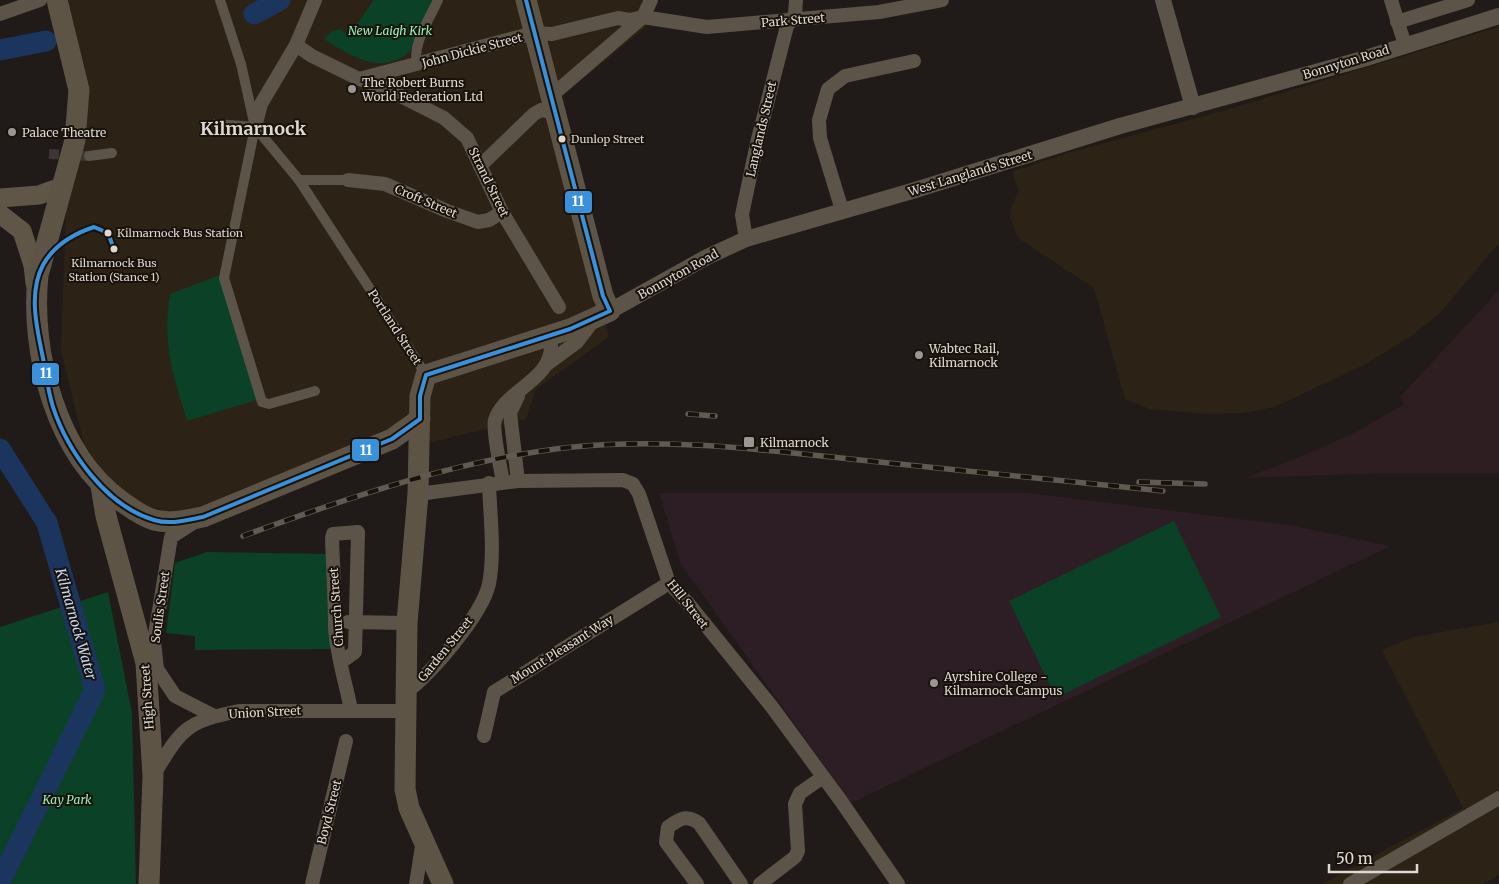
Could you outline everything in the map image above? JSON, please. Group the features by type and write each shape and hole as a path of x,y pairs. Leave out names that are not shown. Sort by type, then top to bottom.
{"main road":[{"path":"36,297 38,275 75,140 79,90 57,0"},
{"path":"426,375 602,316 604,296 552,105 526,0"},
{"path":"0,198 39,195 62,187"},
{"path":"0,214 22,231 33,265 39,343 54,406 65,434 101,486 136,512 154,520 176,522 203,517 392,439 420,419"},
{"name":"Portland Street","path":"426,375 420,396 418,494 407,623 405,789 409,808 444,884"},
{"name":"High Street","path":"101,486 106,516 146,663 153,776 149,884"}],"street":[{"path":"0,14 40,0"},
{"path":"220,0 241,64 255,127"},
{"path":"315,0 296,45 261,104 238,221 231,239 224,278 262,402 269,404 315,391"},
{"path":"417,64 416,58 419,44 438,0"},
{"path":"480,166 534,114 552,105 643,17 650,0"},
{"name":"Langlands Street","path":"746,239 742,214 758,139 790,20 795,14 796,0"},
{"name":"Park Street","path":"643,17 707,27 878,12 942,0"},
{"path":"1163,0 1193,107"},
{"path":"1391,0 1404,45"},
{"path":"1397,22 1468,0"},
{"name":"Bonnyton Road","path":"1193,107 1499,16"},
{"name":"John Dickie Street","path":"359,80 534,33 552,34 618,18 629,20 643,17"},
{"name":"Strand Street","path":"296,45 312,56 359,80 385,88 444,118 467,138 502,212 559,307"},
{"path":"842,210 820,138 819,120 828,89 845,76 914,61"},
{"name":"West Langlands Street","path":"746,239 996,166 1120,126 1193,107"},
{"path":"216,124 255,127"},
{"name":"Portland Street","path":"255,127 299,180 426,375"},
{"path":"89,156 112,153"},
{"path":"299,180 348,180"},
{"name":"Croft Street","path":"348,180 385,184 447,211 478,222 489,220 502,212"},
{"name":"Bonnyton Road","path":"602,316 707,257 746,239"},
{"name":"Garden Street","path":"405,702 417,684 462,632 476,610 488,585 496,483 494,422 501,406 520,393 547,365 577,342 602,316"},
{"path":"544,337 551,345 552,356 547,365"},
{"name":"Garden Street","path":"518,481 510,413 520,393"},
{"name":"Hill Street","path":"418,494 518,481 623,480 633,484 639,494 669,583 688,602 772,708 898,884"},
{"name":"Soulis Street","path":"203,517 171,537 154,641 157,669 175,696 214,716"},
{"name":"Church Street","path":"351,710 341,662 336,622 333,534 358,532 356,622"},
{"name":"Mount Pleasant Way","path":"484,736 494,692 669,583"},
{"path":"336,622 407,623"},
{"path":"341,662 355,652 356,622"},
{"name":"Union Street","path":"153,776 176,738 192,724 214,716 239,711 351,710 405,702"},
{"name":"Boyd Street","path":"312,884 346,741"},
{"path":"760,884 796,857 798,851 795,804 800,793 823,777"},
{"path":"1350,884 1499,798"},
{"path":"697,884 666,842 668,827 682,818 690,817 699,823 741,884"},
{"path":"416,884 423,839"}],"shaded area":[{"path":"61,0 647,0 650,24 559,98 609,337 536,389 526,419 432,442 407,420 314,462 180,516 142,511 102,471 84,444 61,351 66,205 87,86"},
{"path":"1499,27 1499,243 1440,313 1410,337 1364,365 1274,407 1243,413 1209,414 1149,409 1125,399 1094,288 1018,238 1010,217 1011,207 1019,191 1012,172 1071,152 1223,111"},
{"path":"1499,290 1499,473 1390,473 1244,478 1288,462 1354,433 1403,405 1400,397"},
{"name":"Ayrshire College - Kilmarnock Campus","path":"659,493 1027,493 1289,525 1390,546 851,803 681,564"},
{"path":"1499,622 1499,875 1483,884 1322,884 1463,808 1382,650 1414,637"}],"green space":[{"name":"New Laigh Kirk","path":"374,0 436,0 415,45 402,58 391,62 379,63 368,61 345,52 324,39 331,32 339,29 349,35"},
{"path":"220,275 257,400 187,421 170,359 167,329 170,294"},
{"path":"1174,521 1221,617 1056,698 1009,601"},
{"path":"207,552 330,554 334,649 195,650 195,636 166,633 175,563"},
{"name":"Kay Park","path":"108,592 132,713 136,884 0,884 0,627"}],"waterway":[{"name":"Kilmarnock Water","path":"254,14 280,0"},
{"name":"Kilmarnock Water","path":"0,50 46,41"},
{"name":"Kilmarnock Water","path":"0,449 47,523 95,690 0,882"}],"tunnel":[{"path":"49,154 89,156"}],"railway":[{"path":"688,414 715,416"},
{"path":"243,536 324,507 447,470 531,453 573,447 608,445 677,444 746,448 1163,491"},
{"path":"1139,482 1205,484"}],"transit line":[{"name":"11","path":"114,249 108,233 94,227 79,233 58,246 43,265 36,287 35,311 48,389 53,407 68,442 91,475 120,503 136,513 154,520 166,522 178,522 203,517 392,439 420,419 420,396 426,375 570,329 610,311 603,296 526,0"}],"place":[{"name":"The Robert Burns World Federation Ltd","path":"352,89"},
{"name":"Palace Theatre","path":"12,132"},
{"name":"Dunlop Street","path":"562,139"},
{"name":"Kilmarnock Bus Station","path":"108,233"},
{"name":"Kilmarnock Bus Station (Stance 1)","path":"114,249"},
{"name":"Wabtec Rail, Kilmarnock","path":"919,355"},
{"name":"Kilmarnock","path":"749,442"},
{"name":"Ayrshire College - Kilmarnock Campus","path":"934,683"}],"district":[{"name":"Kilmarnock","path":"253,128"}]}
